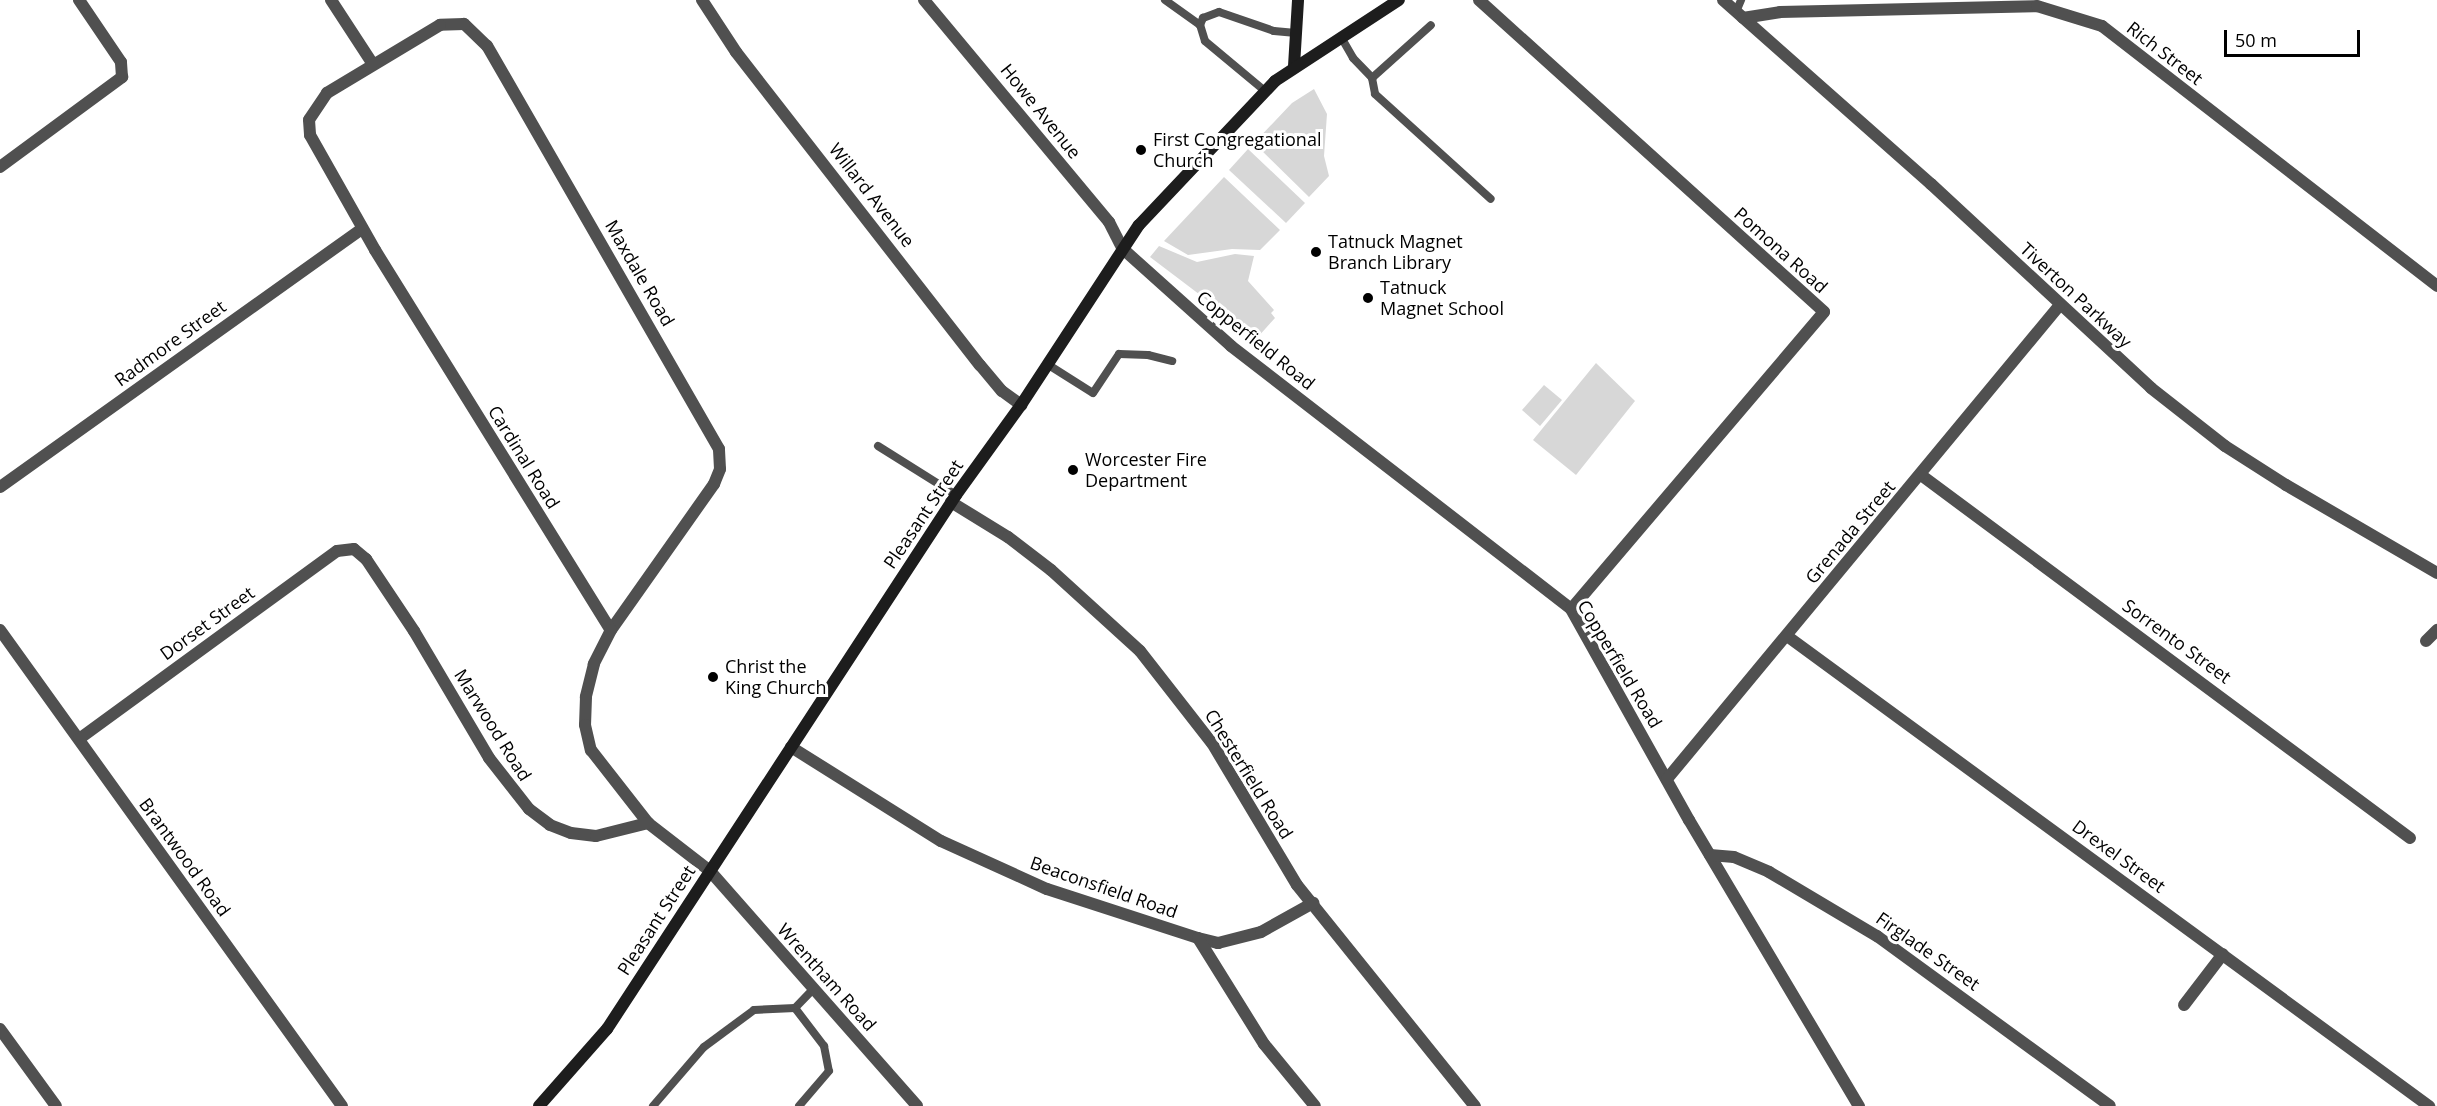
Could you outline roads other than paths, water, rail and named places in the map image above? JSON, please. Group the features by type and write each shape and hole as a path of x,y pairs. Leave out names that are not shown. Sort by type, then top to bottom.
{"main road":[{"path":"1294,66 1298,0"},
{"name":"Pleasant Street","path":"539,1106 607,1029 954,498 1021,405 1147,214 1265,90 1294,66 1399,0"}],"street":[{"path":"0,167 122,77 121,62 79,0"},
{"path":"331,0 372,63"},
{"name":"Willard Avenue","path":"702,0 736,52 980,365 1002,391 1021,405"},
{"name":"Howe Avenue","path":"924,0 1109,222 1123,249"},
{"name":"Pomona Road","path":"1479,0 1824,312 1571,609"},
{"name":"Tiverton Parkway","path":"1723,0 1740,10 1931,184 2059,306 2151,388 2225,446 2437,573"},
{"name":"Rich Street","path":"1740,10 1780,12 2037,6 2102,26 2437,286"},
{"name":"Maxdale Road","path":"372,63 426,31 448,23 464,24 484,42 719,449 720,469 714,484 611,630"},
{"name":"Cardinal Road","path":"372,63 327,93 309,120 310,135 362,229 611,630"},
{"name":"Radmore Street","path":"0,487 362,229"},
{"name":"Copperfield Road","path":"1123,249 1231,346 1571,609 1710,855 1859,1106"},
{"name":"Grenada Street","path":"1666,779 1921,475 2059,306"},
{"name":"Sorrento Street","path":"1921,475 2272,732 2410,838"},
{"name":"Chesterfield Road","path":"954,498 1052,570 1140,651 1212,743 1297,885 1475,1106"},
{"name":"Dorset Street","path":"79,739 337,551 344,548 359,552"},
{"name":"Marwood Road","path":"359,552 414,631 489,758 529,808 550,825 572,833 596,836 648,824"},
{"name":"Brantwood Road","path":"0,630 342,1106"},
{"path":"611,630 594,664 585,725 591,750 648,824 710,871"},
{"path":"2426,641 2437,630"},
{"name":"Drexel Street","path":"1787,636 2429,1106"},
{"name":"Beaconsfield Road","path":"791,747 941,841 1047,889 1198,938 1218,943 1261,932 1313,903"},
{"name":"Firglade Street","path":"1710,855 1734,857 1769,872 1877,936 2110,1106"},
{"name":"Wrentham Road","path":"710,871 734,902 814,988 917,1106"},
{"path":"1198,938 1264,1044 1315,1106"},
{"path":"2184,1005 2223,954"},
{"path":"0,1029 56,1106"}],"lane":[{"path":"1165,0 1200,25 1205,41 1265,90"},
{"path":"1200,25 1208,14 1219,12 1274,31 1296,33"},
{"path":"1372,78 1431,25"},
{"path":"1341,37 1353,58 1372,78 1375,94 1491,199"},
{"path":"1047,364 1093,393 1119,354 1148,355 1172,361"},
{"path":"878,446 954,498"},
{"path":"653,1106 704,1047 754,1010 795,1008 814,988"},
{"path":"795,1008 824,1046 829,1071 799,1106"}],"place":[{"name":"First Congregational Church","path":"1141,150"},
{"name":"Tatnuck Magnet Branch Library","path":"1316,252"},
{"name":"Tatnuck Magnet School","path":"1368,298"},
{"name":"Worcester Fire Department","path":"1073,470"},
{"name":"Christ the King Church","path":"713,677"}]}
